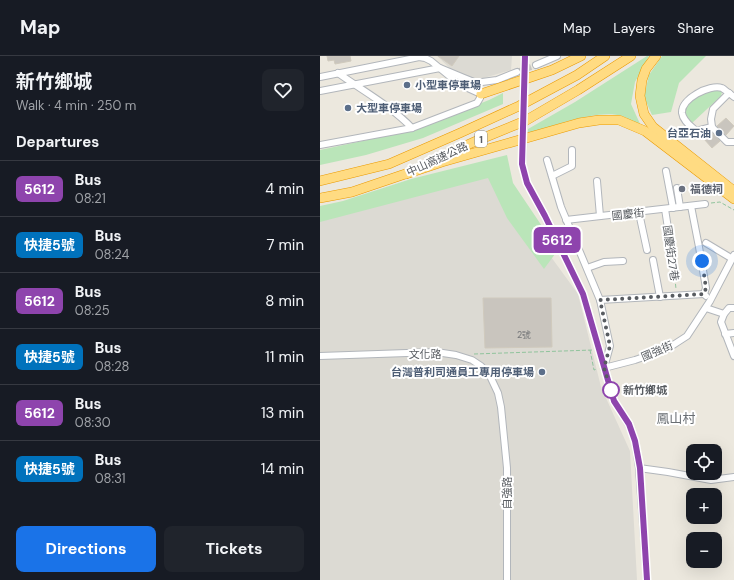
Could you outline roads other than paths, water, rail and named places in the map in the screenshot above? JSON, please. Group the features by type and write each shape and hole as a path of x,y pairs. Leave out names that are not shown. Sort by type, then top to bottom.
{"highway":[{"path":"481,94 547,72 581,56"},
{"name":"中山高速公路","path":"320,181 389,164 460,133 532,99 577,75 605,56"},
{"name":"中山高速公路","path":"320,198 352,192 406,174 476,140 525,121 578,90 631,56"},
{"path":"656,56 646,68 642,80 640,96 644,114 653,127 734,191"},
{"path":"406,174 442,162 579,123 599,120 619,120 645,131 734,199"}],"street":[{"path":"433,56 440,68"},
{"path":"525,56 522,164 527,183 545,216 583,294 614,401 629,424 635,441 640,468 647,580"},
{"path":"536,65 557,56"},
{"path":"320,77 419,57 425,58 440,68 459,84 473,92 481,94 477,103 412,128 320,145"},
{"path":"320,91 440,68 464,78 482,82 496,80 517,72"},
{"path":"338,73 380,102 412,128"},
{"path":"712,127 696,131 686,121 682,113 684,106 700,92 712,87 722,88 732,95 713,109 711,119 712,127 727,142 734,142"},
{"path":"552,176 572,166 572,150"},
{"path":"547,160 566,220 600,300 610,346 604,368"},
{"path":"666,171 673,208"},
{"path":"597,181 600,216"},
{"path":"677,188 680,207"},
{"name":"國慶街","path":"566,220 639,213 705,204"},
{"path":"691,206 700,248 706,288 704,294"},
{"name":"國慶街27巷","path":"665,209 672,254"},
{"path":"639,213 647,250"},
{"path":"706,243 733,257"},
{"name":"國強街","path":"604,368 635,360 667,349 687,336 706,308 733,257"},
{"path":"653,260 660,297"},
{"path":"587,268 604,262 623,261"},
{"path":"600,300 704,294"},
{"path":"704,294 710,301"},
{"path":"706,308 724,314"},
{"path":"731,308 724,314 721,322 734,356"},
{"path":"725,334 734,333"},
{"name":"文化路","path":"320,356 436,352 456,355 472,360 481,366 490,376 498,393 501,407"},
{"name":"自強路","path":"501,407 507,468 507,580"},
{"path":"640,468 711,480 734,477"}],"tunnel":[{"path":"517,72 536,65"}],"place":[{"name":"小型車停車場","path":"407,85"},
{"name":"大型車停車場","path":"348,108"},
{"name":"台亞石油","path":"719,133"},
{"name":"福德祠","path":"682,189"},
{"name":"台灣普利司通員工專用停車場","path":"542,372"},
{"name":"新竹鄉城","path":"611,390"}],"district":[{"name":"鳳山村","path":"676,418"}]}
